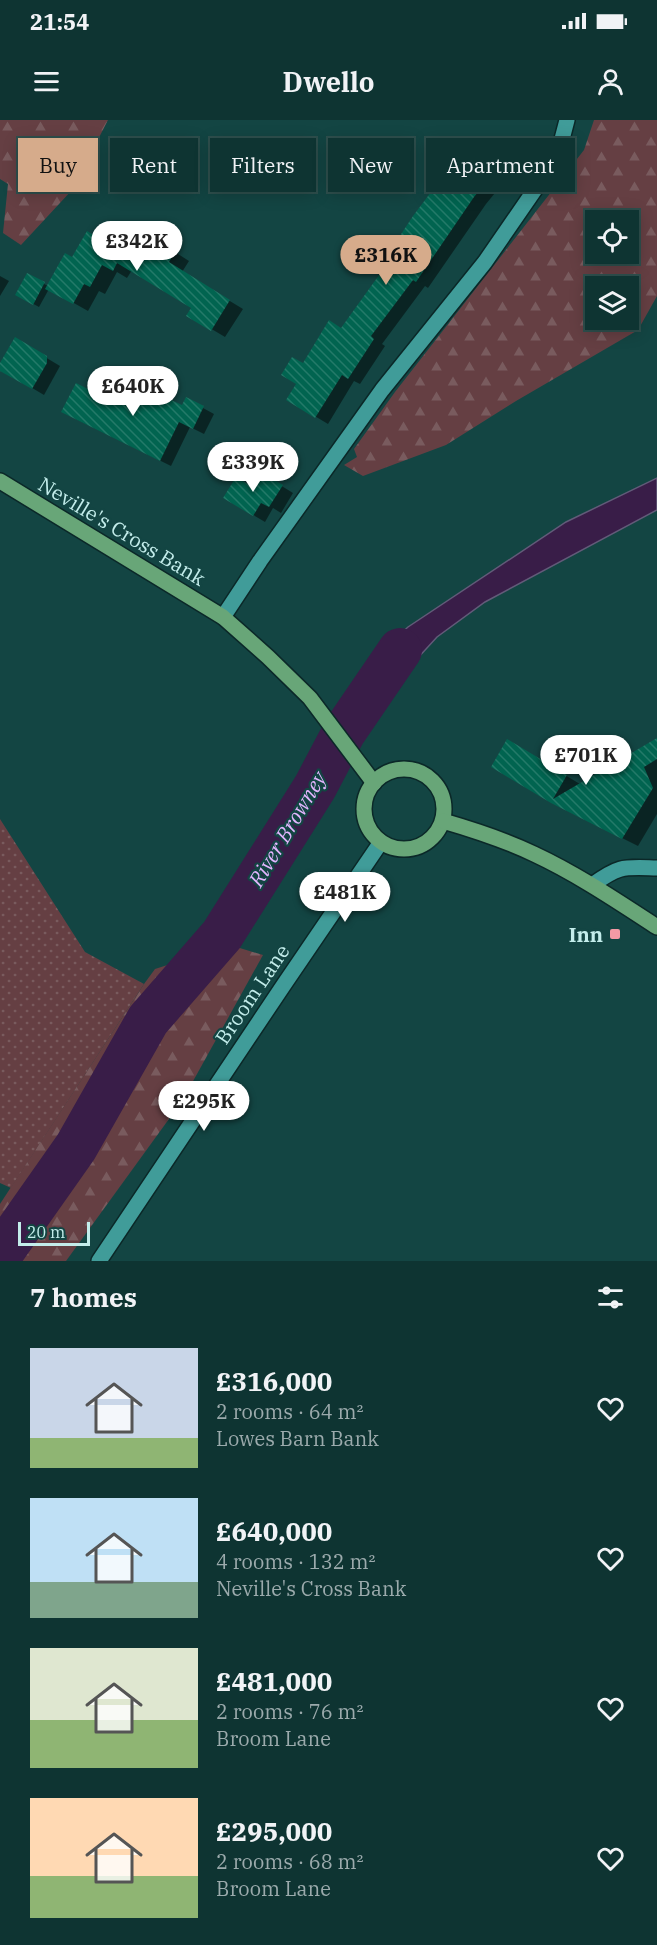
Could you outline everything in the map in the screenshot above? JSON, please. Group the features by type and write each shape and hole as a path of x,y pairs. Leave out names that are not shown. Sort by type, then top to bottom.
{"main road":[{"name":"Neville's Cross Bank","path":"0,481 223,616 309,698 374,783"},
{"path":"406,769 424,775 437,786 443,797 445,809 443,821 429,842 417,848 405,850 392,848 372,833 366,821 364,807 367,794 374,783 383,775 394,770 406,769"},
{"path":"443,821 487,834 535,854 591,885 657,927"}],"street":[{"path":"223,616 382,390 485,262 536,188 561,143 567,120"},
{"name":"Broom Lane","path":"99,1261 381,842"},
{"path":"591,885 612,871 624,867 657,868"}],"green space":[{"path":"0,120 108,120 98,139 18,138 18,192 70,192 21,245 3,233 8,184 0,179"},
{"path":"594,120 657,120 657,296 639,328 639,276 585,276 585,330 638,330 446,445 363,476 344,465 357,457 354,449 395,392 551,192 575,192 575,162 584,150"},
{"path":"0,819 85,952 144,984 11,1188 0,1183"},
{"path":"230,945 263,955 182,1101 66,1261 0,1261 0,1204 144,984 155,969"}],"shaded area":[{"path":"657,478 657,510 485,602 437,637 405,672 378,711 352,689 370,660 408,627 566,522"}],"building":[{"path":"431,192 478,192 416,282 413,280 371,336 374,339 348,379 342,375 315,418 286,400 296,384 281,375 292,357 303,363 329,320 341,328 392,257 388,254"},
{"path":"128,221 176,251 169,262 230,300 211,331 186,316 191,308 117,263 113,271 102,265 90,287 84,284 73,304 45,289 65,253 72,257 87,231 112,246"},
{"path":"27,273 45,282 33,305 15,295"},
{"path":"15,337 47,356 47,363 32,389 0,371 0,363"},
{"path":"76,383 106,398 111,390 138,404 146,388 182,405 186,397 204,406 193,429 179,422 160,461 61,412"},
{"path":"258,470 283,485 269,507 261,503 253,516 223,498 236,477 249,485"},
{"path":"657,738 657,759 644,767 653,788 622,839 551,803 491,767 507,739 567,775 553,799"}],"waterway":[{"name":"River Browney","path":"0,1255 76,1147 148,1020 222,935 315,787 344,732 400,650"}],"place":[{"name":"Inn","path":"615,934"}]}
